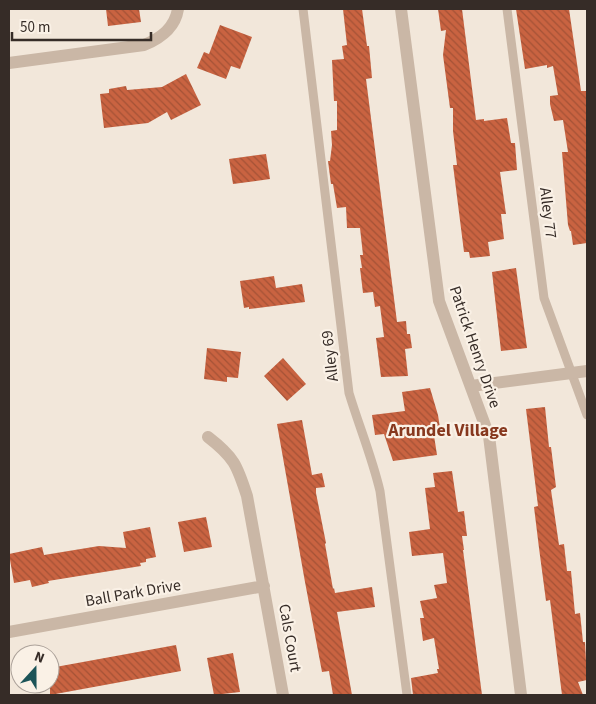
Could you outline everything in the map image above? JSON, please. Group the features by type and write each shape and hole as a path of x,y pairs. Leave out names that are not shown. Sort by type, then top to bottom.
{"street":[{"path":"9,63 144,45 167,33 174,22 178,9"},
{"name":"Patrick Henry Drive","path":"401,9 439,301 489,436 521,695"},
{"path":"470,386 587,371"},
{"name":"Cals Court","path":"208,436 225,450 238,467 248,496 284,695"},
{"name":"Ball Park Drive","path":"9,632 264,586"}],"lane":[{"name":"Alley 69","path":"303,9 349,393 360,430 372,459 380,490 407,695"},
{"name":"Alley 77","path":"507,9 544,298 587,415"}],"building":[{"path":"106,9 139,9 141,22 108,26"},
{"path":"343,9 362,9 367,46 369,46 372,78 366,79 397,322 406,321 407,334 410,334 412,348 405,349 408,376 381,377 376,338 384,337 380,306 375,307 373,292 363,293 360,268 362,268 360,255 363,255 360,228 347,228 346,207 337,208 333,184 331,184 328,161 330,161 332,145 331,131 337,130 337,101 334,101 332,60 344,59 342,46 347,45"},
{"path":"438,9 462,9 476,120 484,119 484,121 507,118 511,143 515,143 517,170 500,172 506,214 501,214 504,239 488,242 490,256 470,258 469,252 464,252 453,165 457,165 453,131 453,108 450,108 443,55 446,30 441,31"},
{"path":"516,9 569,9 581,91 586,91 587,102 587,243 573,245 568,225 562,152 568,152 563,120 554,121 550,104 550,96 558,95 553,66 547,68 547,65 525,69"},
{"path":"220,25 252,37 240,69 231,66 226,79 197,68 204,52 209,54"},
{"path":"186,74 201,105 171,120 167,112 148,123 104,128 100,94 109,93 109,89 126,86 127,90 162,87"},
{"path":"266,154 270,179 233,184 229,159"},
{"path":"516,268 527,348 501,351 492,272"},
{"path":"274,276 276,288 302,284 305,302 244,308 240,281"},
{"path":"207,348 241,352 238,378 227,377 227,382 204,379"},
{"path":"283,358 306,384 287,401 264,376"},
{"path":"430,388 440,428 433,429 437,455 393,461 384,434 375,435 372,415 405,411 402,392"},
{"path":"545,407 556,487 551,490 559,545 564,544 567,571 571,571 575,614 580,613 583,642 585,642 587,680 578,682 583,695 562,695 550,600 546,601 539,548 534,507 538,506 526,409"},
{"path":"302,420 312,475 322,473 325,487 316,488 316,493 333,589 335,593 372,587 375,607 337,612 352,695 333,695 329,671 322,672 305,582 277,424"},
{"path":"452,471 458,512 464,511 467,536 462,536 463,550 482,695 413,695 411,678 438,673 437,669 439,669 434,638 423,641 420,618 424,618 420,601 437,598 434,585 447,583 443,553 412,556 409,532 430,529 425,488 435,487 433,473"},
{"path":"206,517 212,547 184,552 178,522"},
{"path":"150,527 156,557 146,559 146,562 140,563 141,566 48,581 49,583 32,587 30,580 14,583 9,554 42,547 44,555 99,546 126,548 123,532"},
{"path":"176,645 181,671 60,693 60,666"},
{"path":"233,653 240,692 214,695 207,658"}],"district":[{"name":"Arundel Village","path":"448,430"}]}
